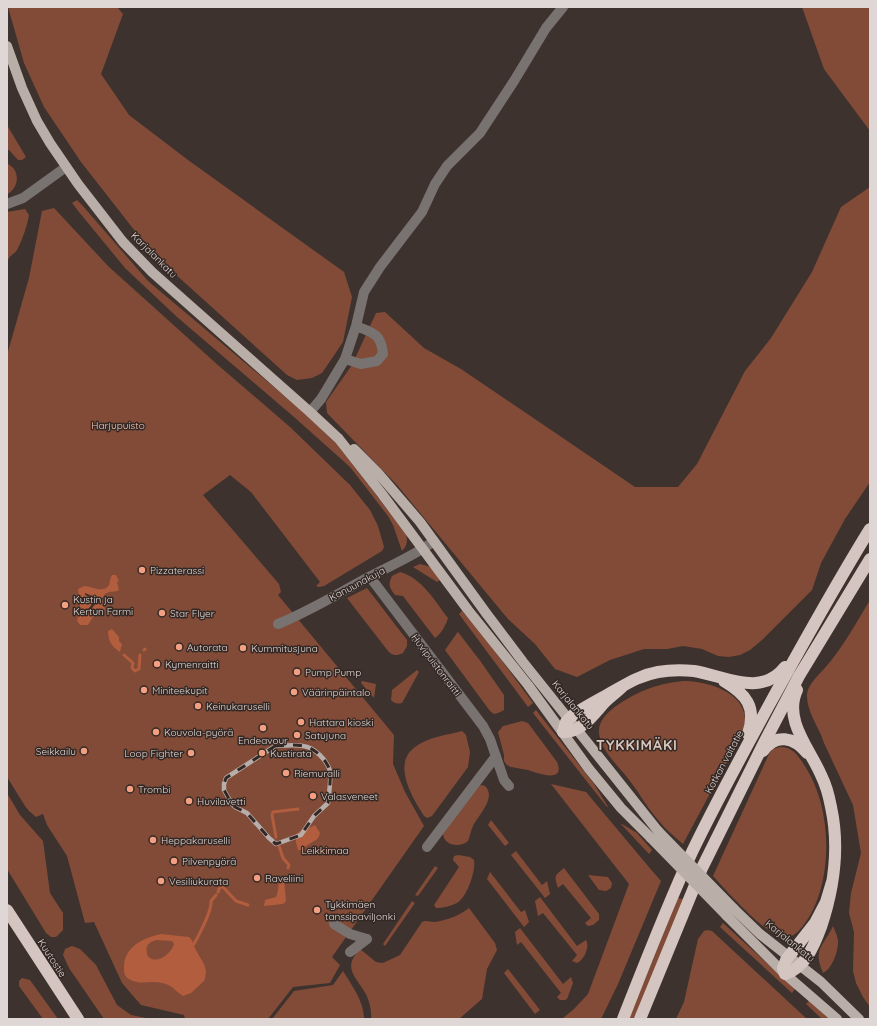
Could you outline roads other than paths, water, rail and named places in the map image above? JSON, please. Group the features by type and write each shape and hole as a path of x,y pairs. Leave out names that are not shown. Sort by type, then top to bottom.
{"highway":[{"name":"Kotkan valtatie","path":"623,1019 669,904 708,818 798,651 836,584 870,529"},
{"path":"640,1019 702,868 753,765 787,698 870,560"},
{"path":"817,647 795,693 792,708 796,726 826,787 833,818 836,860 832,882 827,907 818,934 808,955 800,965 784,974 784,964 821,914 832,882"},
{"path":"623,686 578,729 562,732 569,718 623,686 644,676 669,671 694,671 721,679 755,683 769,681 782,672 798,651"},
{"path":"721,679 736,688 748,702 752,713 749,733 736,765"},
{"path":"753,765 769,743 781,739 787,739 798,744 814,762"},
{"name":"Kuutostie","path":"7,910 77,1017"}],"main road":[{"name":"Karjalankatu","path":"7,46 29,105 50,143 66,167 123,242 150,270 339,439 353,449 378,473 420,522 486,613 578,729 654,834 727,916 784,974 837,1019"},
{"name":"Karjalankatu","path":"339,439 424,549 589,769 617,803 654,834 760,934 838,997 859,1019"}],"street":[{"path":"310,412 321,399 345,359 356,326 364,292 380,267 422,212 435,184 447,166 480,133 546,28 563,7"},
{"path":"7,204 16,202 29,194 66,167"},
{"path":"345,359 361,364 377,361 384,354 382,344 374,333 356,326"},
{"name":"Kanuunakuja","path":"278,624 316,607 424,549 434,541"},
{"name":"Huvipuistonraitti","path":"370,577 483,726 490,738 504,780 509,786"},
{"path":"427,847 496,756"},
{"path":"334,924 350,934 366,939 350,952"}],"waterway":[{"path":"124,655 133,663 132,668 135,671 139,669 140,655"},
{"path":"276,837 272,815 273,812 298,809"},
{"path":"279,846 283,858 289,865 288,868"},
{"path":"218,892 222,886 236,901 248,905"},
{"path":"194,944 202,929 211,905 211,901 216,895"}],"railway":[{"path":"296,745 307,747 316,751 326,763 330,771 328,803 314,816 301,835 276,844 247,813 232,804 224,790 226,778 275,746 296,745"}],"place":[{"name":"Pizzaterassi","path":"142,570"},
{"name":"Kustin ja Kertun Farmi","path":"65,605"},
{"name":"Star Flyer","path":"162,613"},
{"name":"Autorata","path":"179,647"},
{"name":"Kummitusjuna","path":"243,648"},
{"name":"Kymenraitti","path":"157,664"},
{"name":"Pump Pump","path":"297,672"},
{"name":"Miniteekupit","path":"144,690"},
{"name":"Väärinpäintalo","path":"294,692"},
{"name":"Keinukaruselli","path":"198,706"},
{"name":"Hattara kioski","path":"301,722"},
{"name":"Endeavour","path":"263,728"},
{"name":"Kouvola-pyörä","path":"156,732"},
{"name":"Satujuna","path":"297,735"},
{"name":"Seikkailu","path":"84,751"},
{"name":"Loop Fighter","path":"191,753"},
{"name":"Kustirata","path":"262,753"},
{"name":"Riemuralli","path":"286,773"},
{"name":"Trombi","path":"130,789"},
{"name":"Valasveneet","path":"313,796"},
{"name":"Huvilavetti","path":"189,801"},
{"name":"Heppakaruselli","path":"153,840"},
{"name":"Pilvenpyörä","path":"174,861"},
{"name":"Raveliini","path":"257,878"},
{"name":"Vesiliukurata","path":"161,881"},
{"name":"Tykkimäen tanssipaviljonki","path":"317,910"}],"district":[{"name":"TYKKIMÄKI","path":"637,745"}],"park label":[{"name":"Harjupuisto","path":"118,425"},
{"name":"Leikkimaa","path":"325,850"}]}
